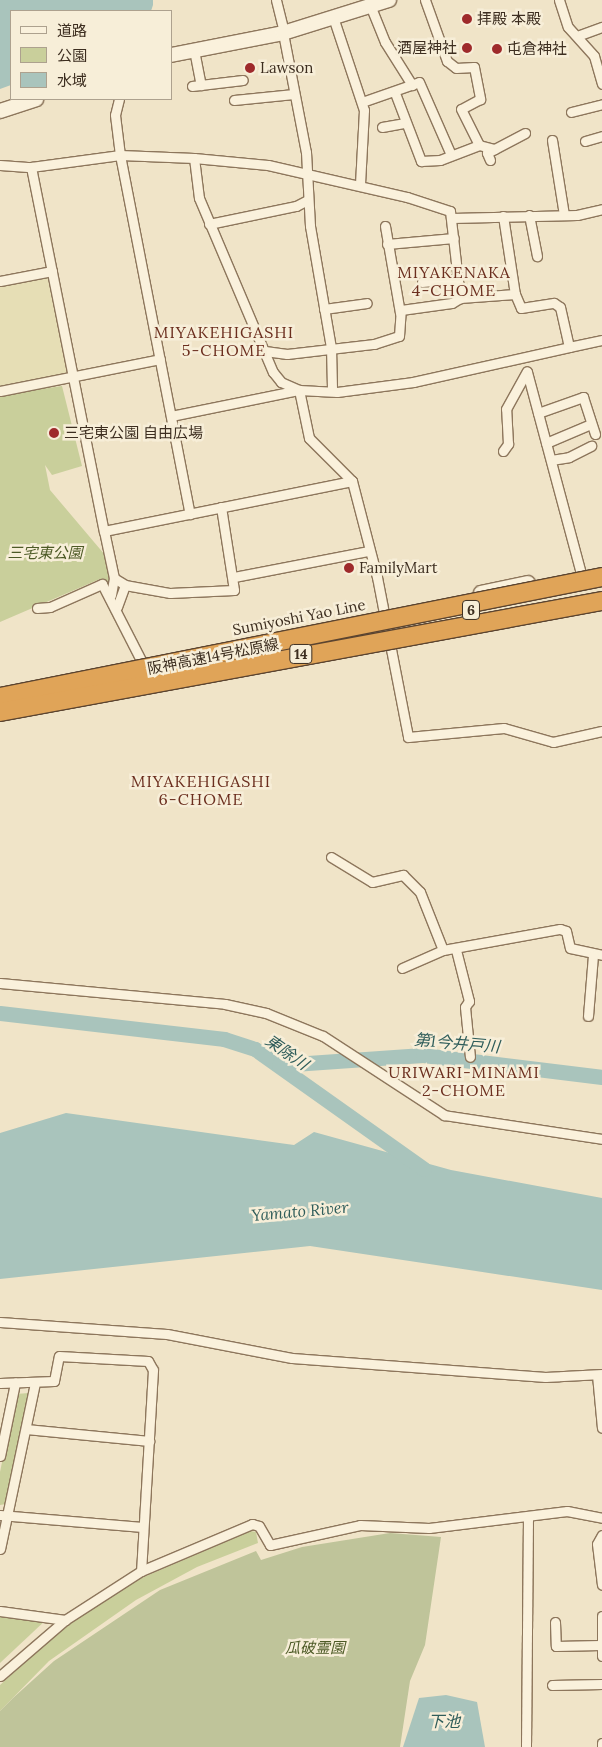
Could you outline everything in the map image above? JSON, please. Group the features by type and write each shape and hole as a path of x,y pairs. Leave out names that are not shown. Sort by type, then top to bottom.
{"highway":[{"name":"阪神高速14号松原線","path":"0,697 339,632 602,577"},
{"name":"6","path":"339,632 602,587"},
{"name":"阪神高速14号松原線","path":"0,712 602,601"}],"main road":[{"path":"172,55 284,33 389,0"},
{"path":"0,111 33,100"},
{"name":"Sumiyoshi Yao Line","path":"0,692 144,662 384,617 602,569"},
{"path":"0,720 602,608"}],"street":[{"path":"276,0 284,33 309,175 308,200 331,347 332,389"},
{"path":"425,0 447,61 456,68 474,67 480,99 461,109 479,145"},
{"path":"559,0 568,27 594,56 600,71 602,84"},
{"path":"370,6 385,42 412,85"},
{"path":"333,17 362,102 366,134 360,184"},
{"path":"576,36 602,27"},
{"path":"194,50 196,86 243,80"},
{"path":"362,102 395,93 419,82 452,156"},
{"path":"395,93 404,123 421,161 452,156 479,145 494,149"},
{"path":"234,100 294,94"},
{"path":"119,100 115,114 120,155 190,514"},
{"path":"570,112 602,104"},
{"path":"382,126 404,123"},
{"path":"490,160 487,153 525,133"},
{"path":"585,141 602,136"},
{"path":"552,140 564,215"},
{"path":"0,165 31,167 120,155 194,158 268,166 360,184 450,211 460,298"},
{"path":"194,158 199,198 265,352 281,382 300,390"},
{"path":"31,167 114,578 111,595"},
{"path":"209,224 296,206 308,200"},
{"path":"452,218 564,215 602,209"},
{"path":"529,215 537,256"},
{"path":"503,216 515,294 520,308 560,307 568,347"},
{"path":"265,352 287,354 395,339 400,313 385,226"},
{"path":"388,244 454,238"},
{"path":"0,281 52,270"},
{"path":"422,282 458,280"},
{"path":"400,313 460,298 515,294"},
{"path":"324,309 367,303"},
{"path":"171,416 300,390 413,382 525,359 602,340"},
{"path":"0,391 160,359"},
{"path":"525,359 526,372 581,573"},
{"path":"503,451 508,444 506,409 526,372"},
{"path":"300,390 309,438 352,482 384,617 408,737 504,728 553,742 602,731"},
{"path":"538,413 578,396 583,398 595,434"},
{"path":"546,442 591,424"},
{"path":"551,460 580,453 591,446"},
{"path":"104,531 352,482"},
{"path":"114,578 125,585 170,594 213,594 234,590 234,577 221,508"},
{"path":"234,577 368,551"},
{"path":"37,608 50,607 100,582 111,595 144,662 150,691"},
{"path":"117,607 125,585"},
{"path":"331,857 372,882 403,875 420,892 443,950"},
{"path":"402,968 443,950 456,950 527,932 560,929 566,931 570,948 597,955 588,1016"},
{"path":"456,950 469,1001 464,1007 470,1057"},
{"path":"0,983 225,1004 266,1013 324,1036 444,1115 602,1139"},
{"path":"0,1322 167,1334 292,1358 545,1377 600,1374 602,1428"},
{"path":"0,1383 54,1381 59,1356 148,1361 153,1370 142,1527 141,1570"},
{"path":"0,1456 15,1383"},
{"path":"0,1549 4,1515 26,1429 35,1383"},
{"path":"26,1429 149,1440"},
{"path":"0,1676 65,1620 141,1570 252,1524 259,1526 270,1545 351,1526 429,1528 528,1517 567,1510 602,1518"},
{"path":"4,1515 142,1527"},
{"path":"526,1747 528,1517"},
{"path":"602,1535 597,1544 602,1585"},
{"path":"0,1611 65,1620"},
{"path":"602,1616 600,1645 602,1656"},
{"path":"555,1622 556,1646 600,1645"},
{"path":"552,1685 602,1684"}],"shaded area":[{"path":"47,274 69,369 66,374 0,387 0,283"}],"green space":[{"name":"三宅東公園","path":"62,386 82,466 52,475 45,465 50,490 105,555 112,581 109,589 100,579 0,622 0,395"},
{"path":"29,1393 6,1504 0,1505 0,1472 16,1394"},
{"path":"251,1531 256,1532 258,1543 197,1567 136,1600 49,1661 0,1711 0,1685 69,1623 139,1579"},
{"name":"瓜破霊園","path":"390,1533 441,1537 425,1645 410,1681 400,1747 0,1747 0,1711 13,1698 54,1661 160,1590 256,1551 261,1560 302,1547"},
{"path":"0,1614 48,1618 0,1663"}],"water":[{"path":"0,0 153,0 151,10 10,10 10,85 0,89"},
{"name":"Yamato River","path":"66,1113 294,1145 314,1132 451,1170 602,1198 602,1290 310,1246 0,1279 0,1133"},
{"name":"下池","path":"446,1695 477,1702 485,1747 403,1747 419,1698"}],"waterway":[{"name":"東除川","path":"0,1013 224,1039 255,1049 424,1169"},
{"name":"第1今井戸川","path":"279,1065 423,1055 602,1077"}],"place":[{"name":"拝殿 本殿","path":"467,19"},
{"name":"酒屋神社","path":"467,48"},
{"name":"屯倉神社","path":"497,49"},
{"name":"Lawson","path":"250,68"},
{"name":"三宅東公園 自由広場","path":"54,433"},
{"name":"FamilyMart","path":"349,568"}],"district":[{"name":"MIYAKENAKA 4-CHOME","path":"454,281"},
{"name":"MIYAKEHIGASHI 5-CHOME","path":"224,341"},
{"name":"MIYAKEHIGASHI 6-CHOME","path":"201,790"},
{"name":"URIWARI-MINAMI 2-CHOME","path":"464,1081"}]}
